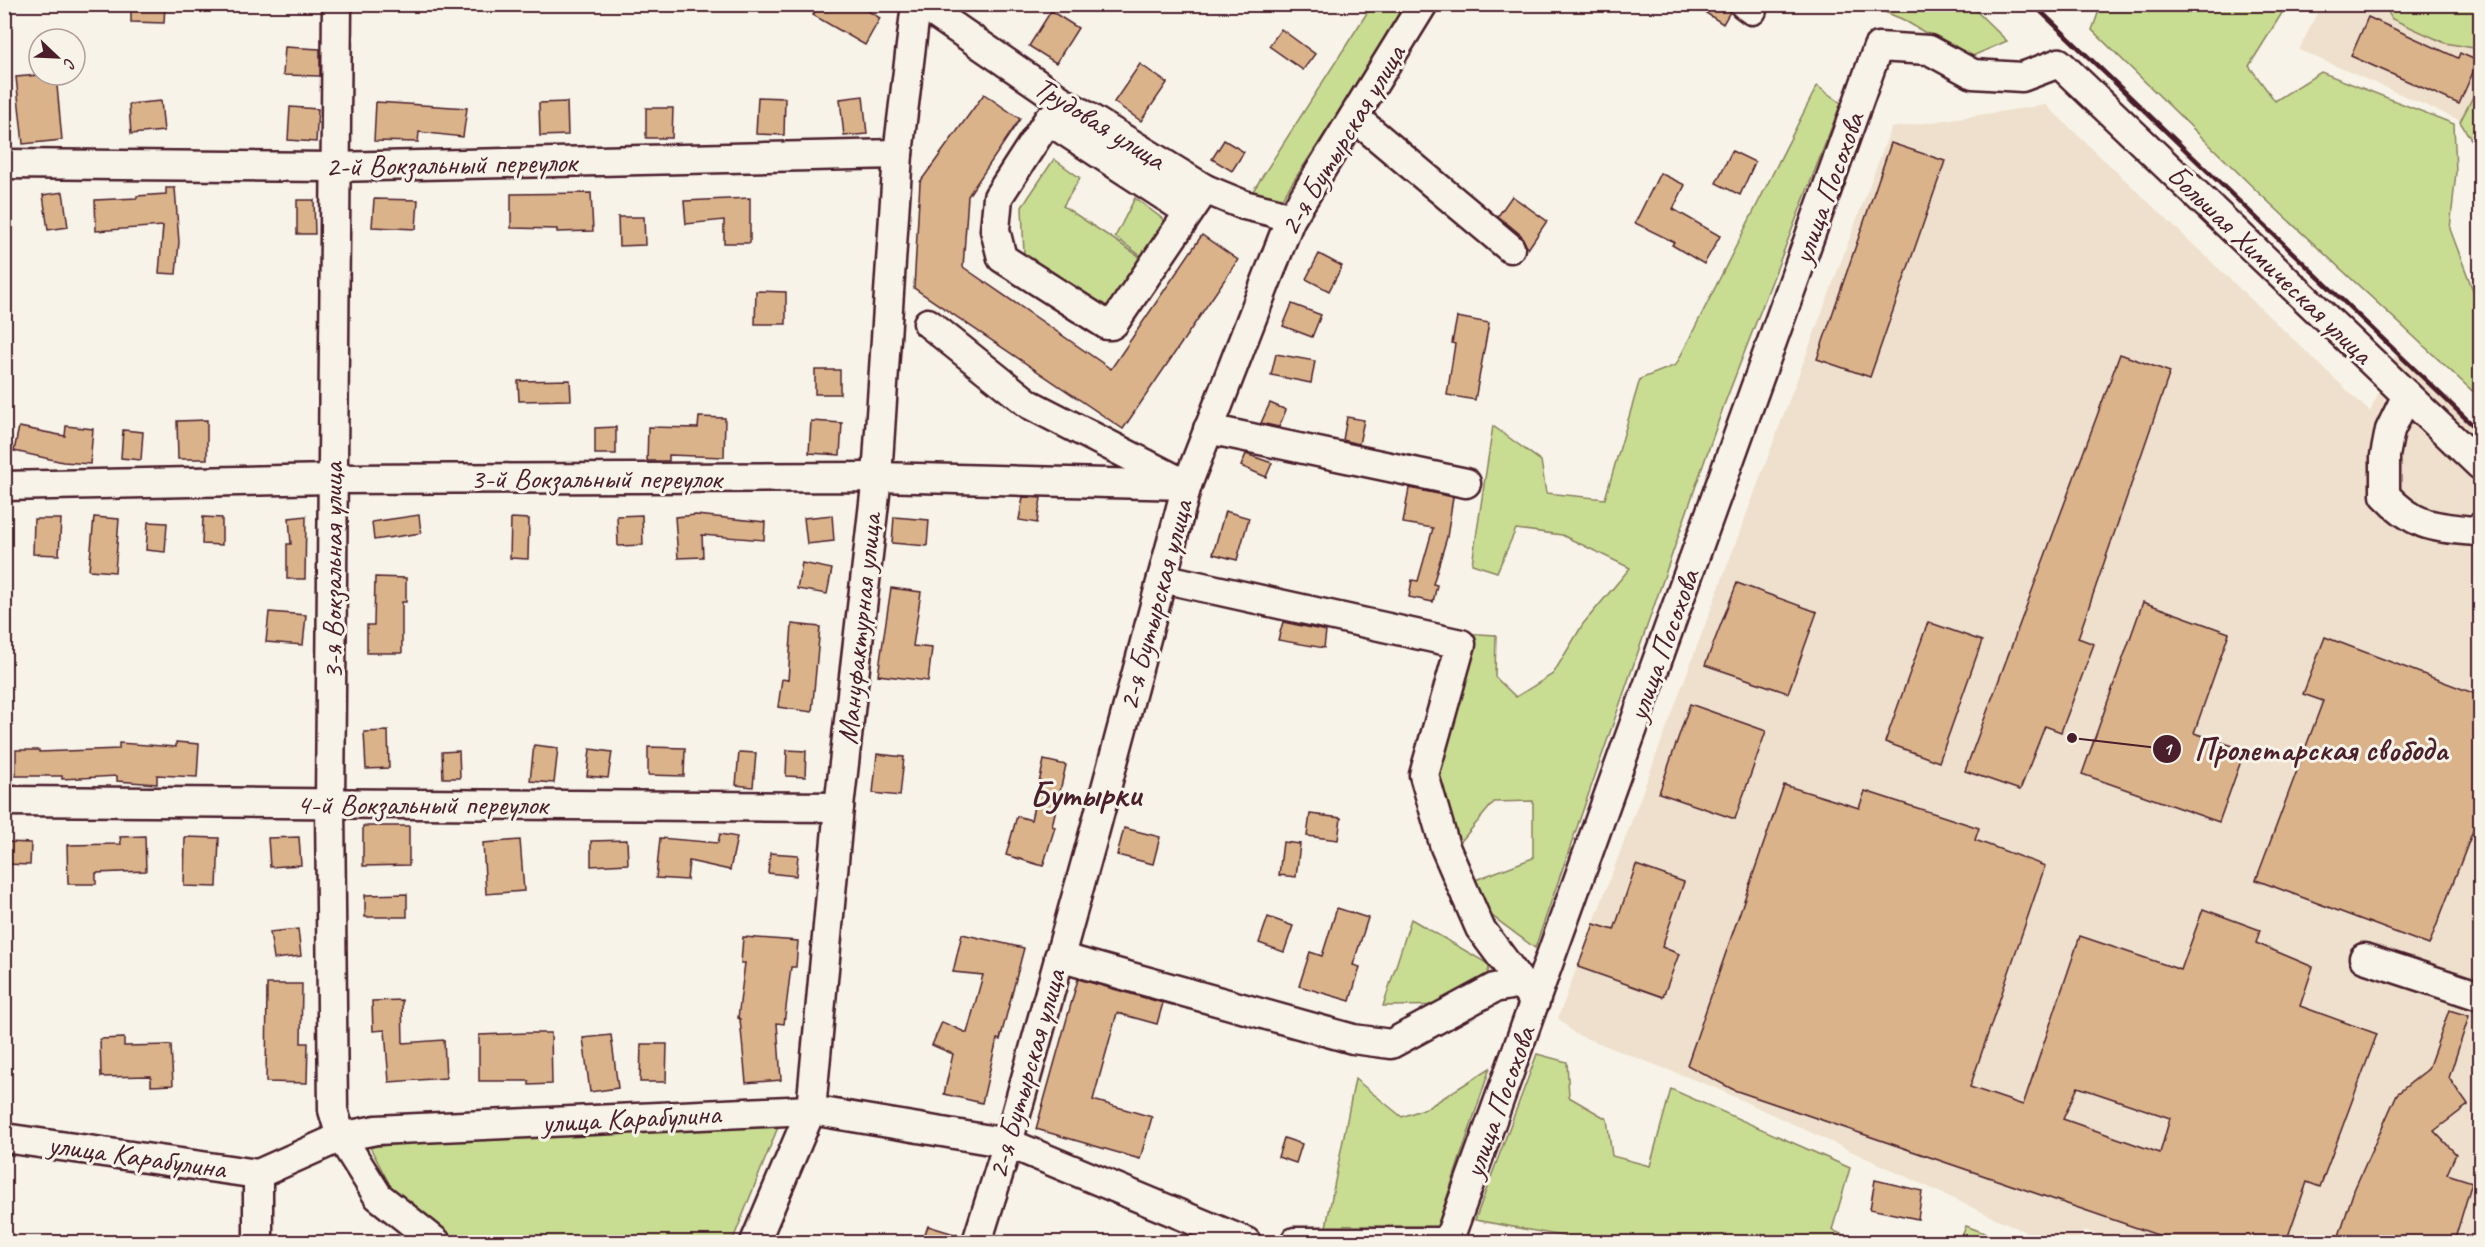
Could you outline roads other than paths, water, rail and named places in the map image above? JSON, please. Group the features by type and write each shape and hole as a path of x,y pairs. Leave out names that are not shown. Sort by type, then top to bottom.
{"street":[{"name":"3-я Вокзальная улица","path":"338,4 334,167 330,804 333,1110 341,1137 378,1196 436,1242"},
{"name":"Мануфактурная улица","path":"755,1242 811,1110 839,807 877,477 898,154 916,4"},
{"name":"Трудовая улица","path":"921,4 1065,103 1205,189 1290,220"},
{"name":"2-я Бутырская улица","path":"977,1242 1008,1143 1186,485 1290,220 1422,4"},
{"name":"Большая Химическая улица","path":"1878,47 1929,50 1973,74 2022,77 2059,63 2481,465"},
{"name":"улица Посохова","path":"1450,1242 1528,992 1878,47"},
{"path":"1354,117 1510,248"},
{"path":"1189,212 1048,120 998,197 995,230 1002,258 1107,325 1111,325 1205,189"},
{"name":"2-й Вокзальный переулок","path":"4,164 334,167 898,154"},
{"path":"928,323 1029,404 1186,485"},
{"path":"2407,395 2390,430 2385,456 2385,495 2401,512 2430,526 2474,531 2481,527"},
{"path":"1208,429 1466,483"},
{"name":"3-й Вокзальный переулок","path":"4,486 332,479 877,477 1186,485"},
{"path":"1162,578 1461,644 1424,775 1445,848 1480,928 1528,992"},
{"name":"4-й Вокзальный переулок","path":"4,801 839,807"},
{"path":"1059,957 1353,1039 1391,1044 1494,988 1528,992"},
{"path":"2364,958 2481,996"},
{"name":"улица Карабулина","path":"4,1138 258,1173 341,1137 376,1130 811,1110 1008,1143 1246,1242"},
{"path":"258,1173 258,1242"},
{"path":"1295,1242 1450,1242"}],"railway":[{"path":"2033,4 2480,432"}],"place":[{"name":"Пролетарская свобода","path":"2072,738"}],"district":[{"name":"Бутырки","path":"1085,794"}]}
